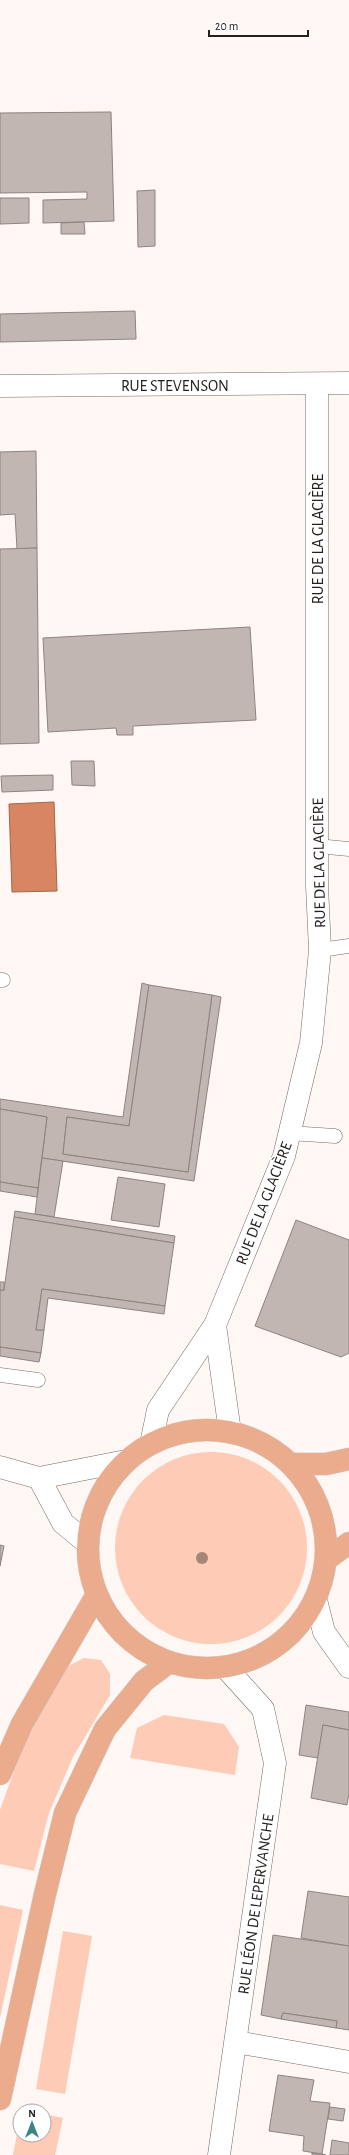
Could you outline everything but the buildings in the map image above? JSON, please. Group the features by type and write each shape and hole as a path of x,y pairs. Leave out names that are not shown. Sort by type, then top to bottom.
{"main road":[{"path":"203,1430 230,1432 252,1439 272,1450 291,1464 312,1492 324,1524 327,1559 323,1580 316,1600 294,1632 263,1656 226,1668 196,1669 168,1663 138,1648 113,1625 96,1596 88,1570 86,1542 92,1512 106,1484 126,1461 151,1444 176,1434 203,1430"},
{"path":"291,1464 326,1464 349,1459"},
{"path":"327,1559 349,1543"},
{"path":"0,1774 22,1724 96,1596"},
{"path":"0,2099 45,1894 65,1813 105,1729 144,1681 168,1663"}],"street":[{"name":"RUE DE LA GLACIÈRE","path":"151,1444 158,1410 215,1325 284,1156 312,1043 320,950 317,846 317,384"},
{"name":"RUE STEVENSON","path":"0,386 349,384"},
{"path":"215,1325 230,1432"},
{"path":"0,1467 40,1478 126,1461"},
{"path":"40,1478 63,1523 86,1542"},
{"path":"316,1600 324,1632 349,1667"},
{"name":"RUE LÉON DE LEPERVANCHE","path":"218,2155 236,2042 274,1762 263,1709 226,1668"},
{"path":"236,2042 349,2062"}],"lane":[{"path":"317,846 349,849"},
{"path":"320,950 349,946"},
{"path":"289,1133 334,1136"},
{"path":"0,1375 38,1380"}],"shaded area":[{"path":"54,802 57,891 12,892 9,804"},
{"path":"202,1452 220,1452 248,1459 264,1468 279,1480 291,1495 300,1511 307,1539 307,1557 300,1585 291,1601 279,1616 264,1628 248,1637 220,1644 202,1644 183,1640 166,1633 150,1622 137,1609 126,1593 119,1576 115,1557 115,1539 119,1520 126,1503 137,1487 150,1474 166,1463 183,1456"},
{"path":"84,1658 101,1660 110,1674 110,1695 73,1757 49,1813 34,1871 0,1864 0,1810 23,1746 66,1667"},
{"path":"164,1715 224,1724 239,1747 235,1775 130,1758 137,1728"},
{"path":"0,1905 23,1910 0,2018"},
{"path":"63,1931 92,1936 65,2094 36,2089"},
{"path":"52,2116 63,2118 55,2155 13,2155 15,2143 52,2143"}]}
